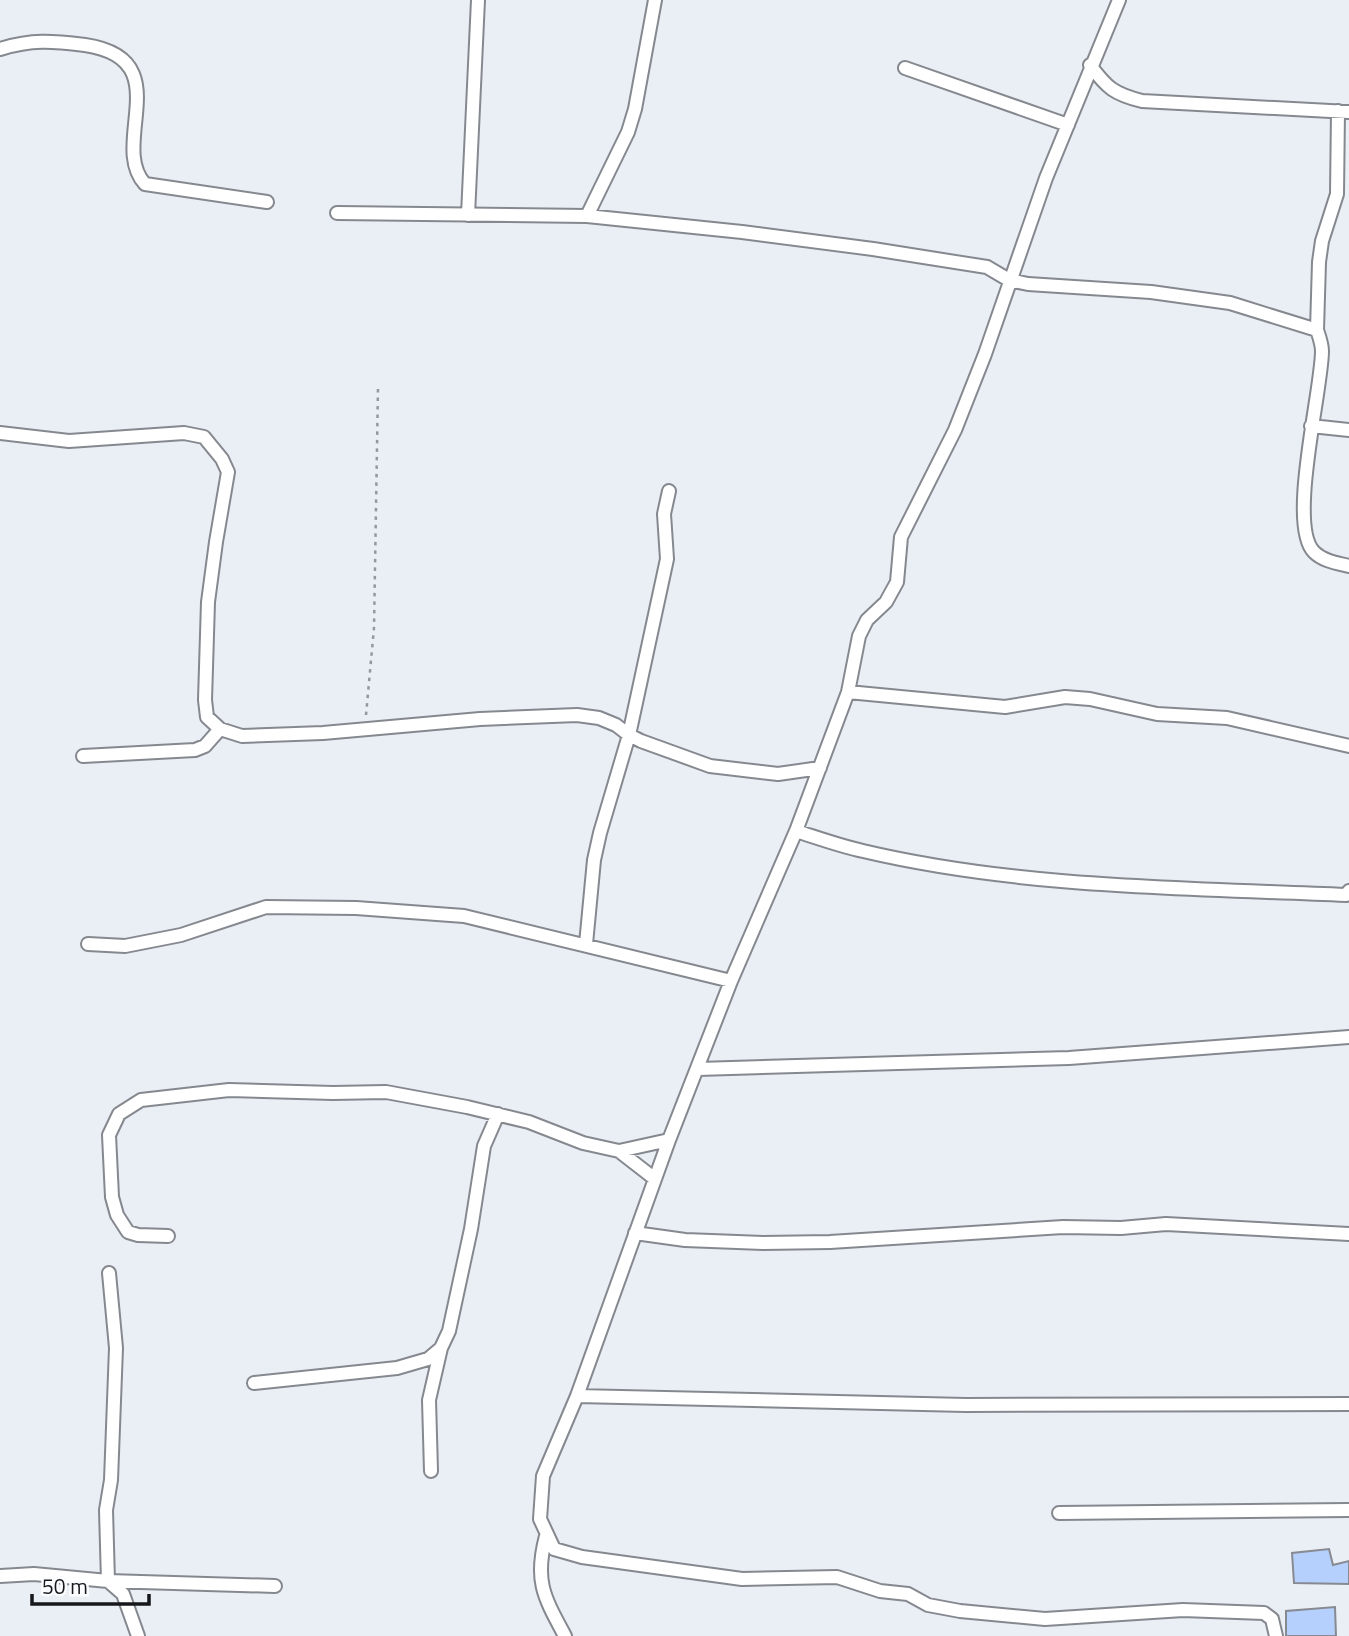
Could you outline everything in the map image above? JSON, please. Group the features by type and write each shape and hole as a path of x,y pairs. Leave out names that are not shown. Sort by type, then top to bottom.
{"street":[{"path":"468,215 478,0"},
{"path":"587,216 628,132 635,109 655,0"},
{"path":"1119,0 1045,178 985,354 955,430 901,537 897,582 886,602 867,620 859,636 848,692 820,768 796,831 730,981 669,1140 577,1396 543,1476 540,1519 554,1549 582,1557 742,1578 837,1577 880,1591 908,1594 928,1605 1045,1619 1184,1610 1264,1613 1272,1619 1276,1636"},
{"path":"0,50 24,42 47,40 99,47 123,58 134,78 138,105 134,154 137,175 145,184 267,202"},
{"path":"1090,65 1105,86 1122,96 1142,101 1344,112 1337,194 1320,251 1317,330 1322,348 1319,387 1307,453 1305,507 1307,542 1315,553 1328,561 1349,566"},
{"path":"905,68 1068,125"},
{"path":"337,213 587,216 742,232 986,267 1009,280 1050,287 1152,292 1230,303 1317,330"},
{"path":"1311,426 1349,430"},
{"path":"0,433 69,441 184,433 204,438 217,453 228,472 208,602 205,700 207,717 220,729 242,736 323,733 480,719 577,715 600,718 629,735 710,765 778,774 820,768"},
{"path":"586,944 594,860 629,735 667,559 664,514 669,491"},
{"path":"848,692 1005,707 1065,697 1090,699 1157,714 1227,718 1349,746"},
{"path":"83,756 195,750 205,746 220,729"},
{"path":"796,831 862,851 1002,876 1132,886 1346,895 1349,891"},
{"path":"88,944 125,946 181,934 266,907 311,906 464,916 730,981"},
{"path":"698,1069 1069,1058 1349,1037"},
{"path":"168,1236 128,1232 117,1215 112,1197 109,1135 118,1114 141,1100 229,1090 386,1092 498,1114 529,1122 583,1143 618,1150 669,1140"},
{"path":"431,1471 429,1400 441,1348 449,1331 471,1229 484,1146 498,1114"},
{"path":"618,1150 655,1179"},
{"path":"635,1233 685,1240 763,1243 830,1242 1063,1227 1166,1224 1349,1234"},
{"path":"109,1273 116,1348 111,1480 106,1510 108,1581 123,1594 138,1636"},
{"path":"254,1383 397,1368 428,1359 441,1348"},
{"path":"577,1396 966,1405 1349,1404"},
{"path":"1059,1513 1349,1510"},
{"path":"546,1536 541,1556 542,1595 565,1636"},
{"path":"0,1576 34,1574 108,1581 275,1586"}],"path":[{"path":"365,729 374,628 379,387"}],"building":[{"path":"1329,1549 1333,1565 1349,1561 1349,1584 1294,1583 1292,1553"},
{"path":"1335,1607 1336,1636 1286,1636 1286,1611"}]}
